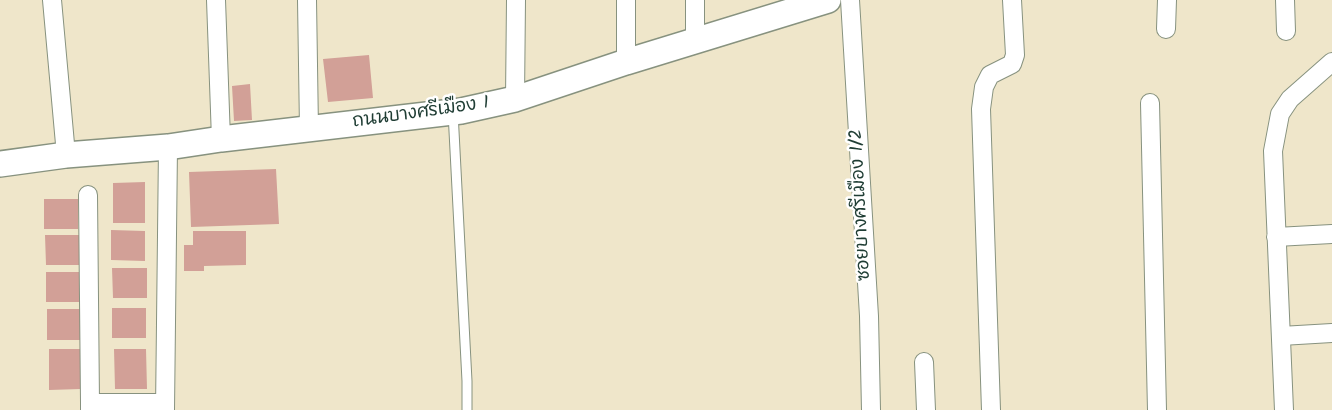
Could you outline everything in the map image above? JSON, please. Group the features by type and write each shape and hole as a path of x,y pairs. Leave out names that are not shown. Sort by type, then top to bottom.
{"street":[{"path":"52,0 66,155"},
{"path":"216,0 221,139"},
{"path":"307,0 309,129"},
{"path":"515,99 516,0"},
{"path":"626,0 626,62"},
{"path":"694,0 695,41"},
{"name":"ซอยบางศรีเมือง 1/2","path":"850,0 869,316 871,410"},
{"path":"991,410 981,109 984,86 990,75 1012,64 1015,55 1012,0"},
{"path":"1166,30 1167,0"},
{"path":"1285,0 1286,31"},
{"name":"ถนนบางศรีเมือง 1","path":"0,164 66,155 168,147 453,112 515,99 815,2"},
{"path":"1284,410 1273,151 1280,114 1290,99 1332,62"},
{"path":"1150,103 1157,410"},
{"path":"88,195 90,406 165,406 168,147"},
{"path":"1276,237 1332,234"},
{"path":"1281,336 1332,334"},
{"path":"924,362 926,410"}],"lane":[{"path":"453,112 467,410"}],"building":[{"path":"369,55 373,98 328,102 323,59"},
{"path":"250,84 252,120 234,121 232,86"},
{"path":"276,169 279,224 191,227 189,172"},
{"path":"145,182 145,223 113,223 113,183"},
{"path":"44,199 78,199 78,229 44,229"},
{"path":"111,230 145,231 145,261 111,260"},
{"path":"193,231 246,231 246,265 204,266 204,271 184,271 184,245 193,245"},
{"path":"45,235 79,235 80,265 46,265"},
{"path":"112,268 147,268 147,298 113,298"},
{"path":"46,272 80,272 80,302 46,302"},
{"path":"112,308 146,308 146,338 112,338"},
{"path":"47,309 81,309 81,340 47,340"},
{"path":"49,349 80,349 81,389 49,390"},
{"path":"114,349 146,349 147,389 115,389"}]}
